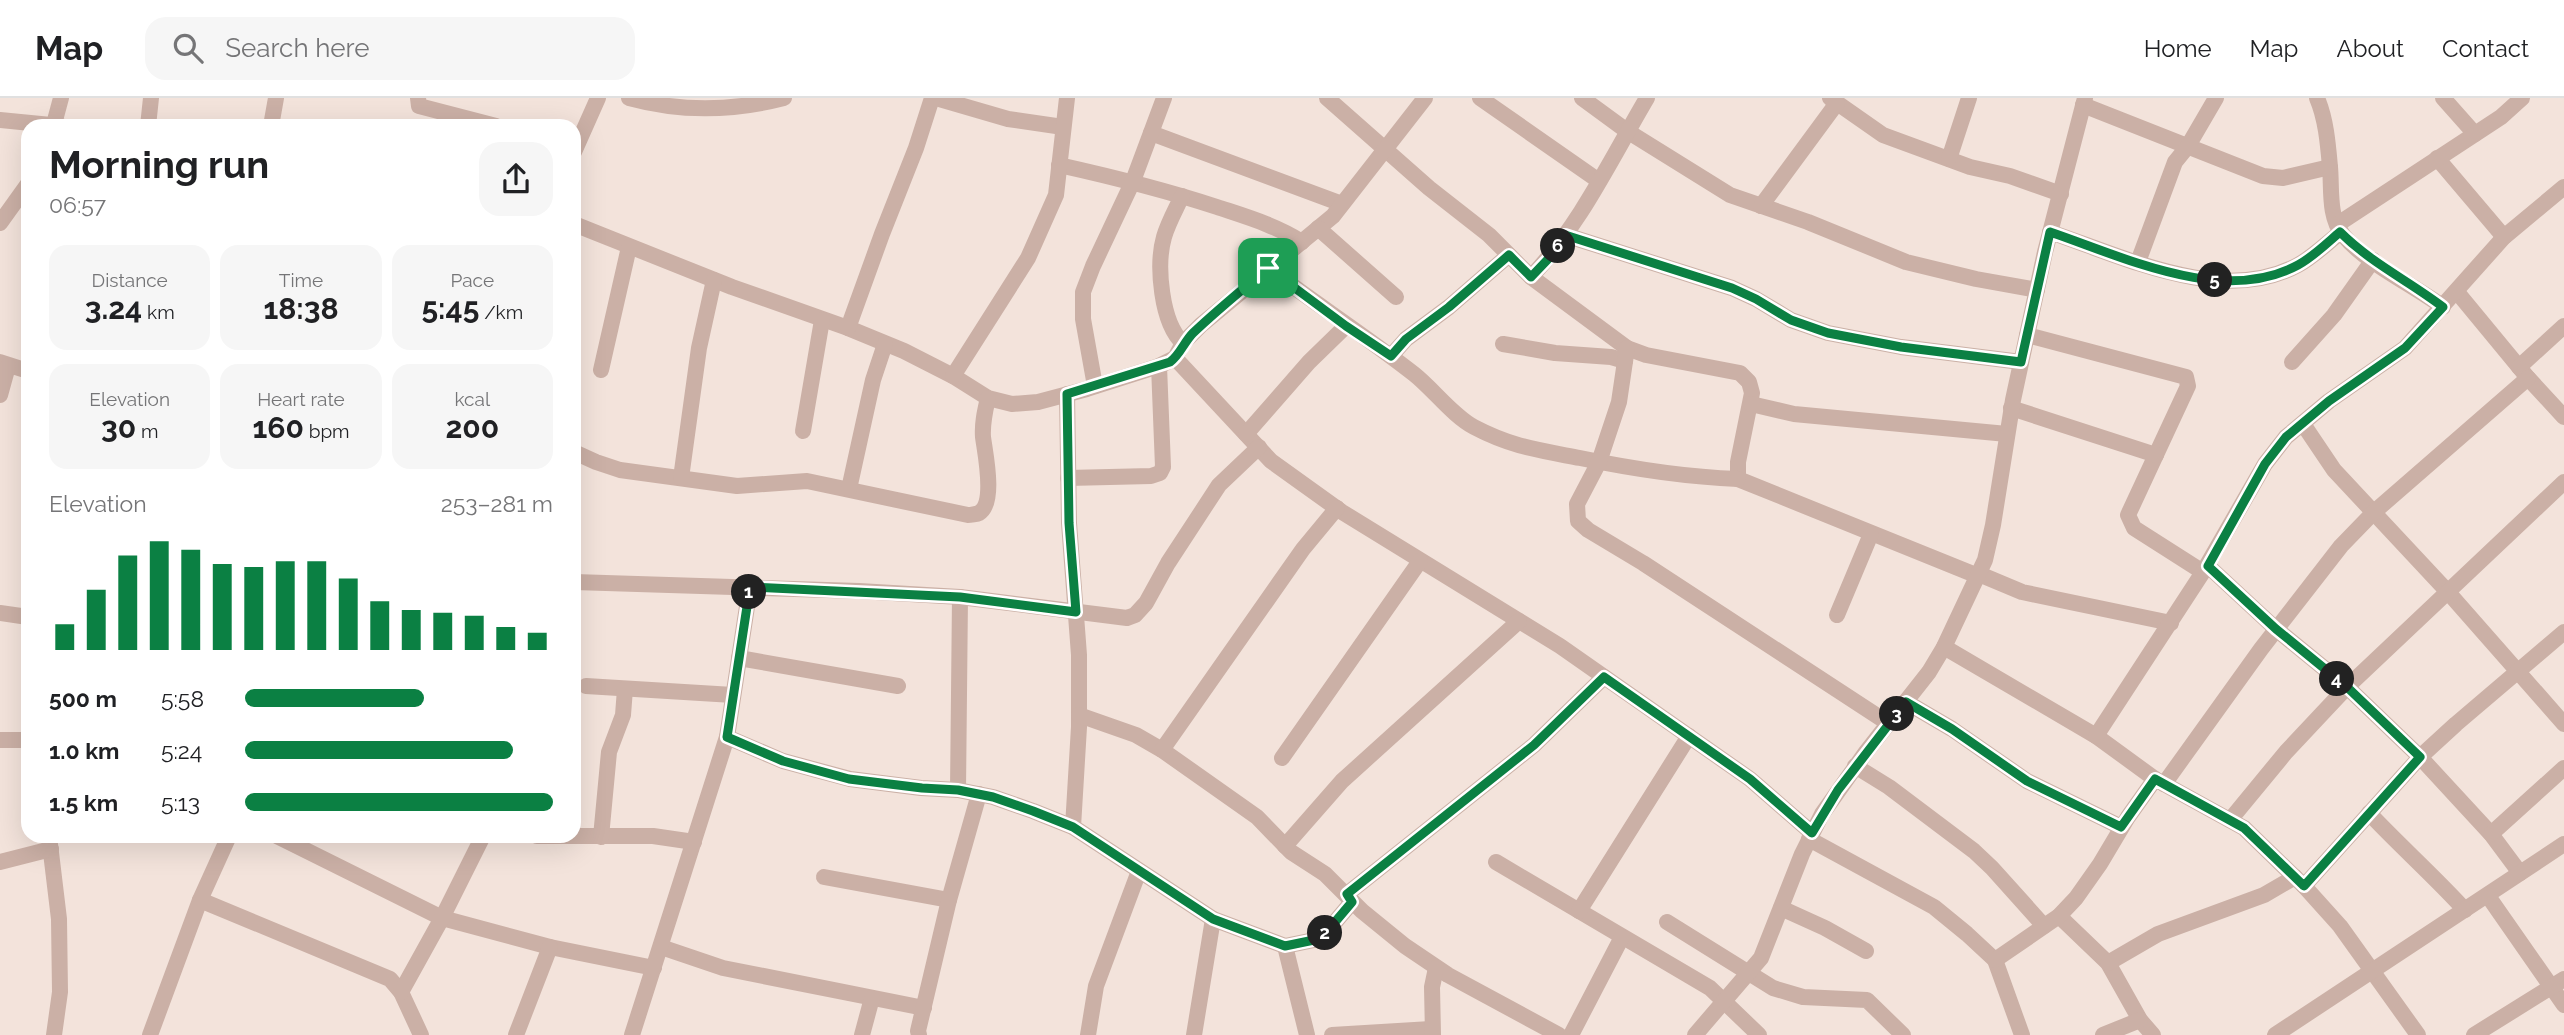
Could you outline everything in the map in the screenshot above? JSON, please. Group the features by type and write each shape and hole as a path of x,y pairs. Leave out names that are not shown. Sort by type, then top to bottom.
{"street":[{"path":"59,119 61,98"},
{"path":"149,119 151,98"},
{"path":"272,119 276,98"},
{"path":"418,98 419,106 469,119"},
{"path":"581,136 598,98"},
{"path":"629,98 667,106 724,109 784,98"},
{"path":"848,328 934,98 1008,119 1063,127"},
{"path":"953,376 1028,258 1056,195 1068,98"},
{"path":"1095,386 1083,319 1083,292 1133,181 1164,98"},
{"path":"1327,98 1531,277 1626,354"},
{"path":"581,227 715,280 848,328 953,376 988,398 1012,404 1038,402 1159,366 1175,358 1183,343 1268,268 1302,242 1342,204 1425,98"},
{"path":"1480,98 1599,181"},
{"path":"1582,98 1627,131 1730,195 1906,262 2037,290"},
{"path":"1531,277 1553,254 1647,98"},
{"path":"1949,159 1969,98"},
{"path":"2138,262 2175,162 2188,146 2216,98"},
{"path":"2317,98 2323,112 2332,209 2339,228 2361,253 2443,307"},
{"path":"2442,98 2475,134"},
{"path":"2050,232 2197,279 2251,280 2274,275 2299,265 2339,228 2437,158 2501,117 2522,98"},
{"path":"1761,206 1833,100 1883,135 2061,194"},
{"path":"1695,1035 1749,973 1769,944 1810,836 1855,766 1930,672 1985,560 2011,408 2050,232 2084,101 2188,146 2273,178 2330,167"},
{"path":"0,120 21,122"},
{"path":"1151,133 1342,204"},
{"path":"2437,158 2504,237"},
{"path":"1059,165 1133,181 1182,196 1275,226 1302,242"},
{"path":"2096,736 2206,569 2265,464 2286,437 2329,401 2405,348 2504,237 2564,187"},
{"path":"0,223 21,194"},
{"path":"1182,196 1164,237 1161,264 1169,323 1175,336 1183,343"},
{"path":"1318,228 1396,297"},
{"path":"1565,235 1732,288 1791,320 1828,333 1901,347 2021,362"},
{"path":"601,370 629,247"},
{"path":"1391,356 1406,339 1449,307 1509,255"},
{"path":"2292,362 2334,315 2373,260"},
{"path":"1268,268 1391,356 1423,381 1470,425 1504,442 1533,450 1690,477 1738,479 1996,583 2034,595 2171,623"},
{"path":"681,478 699,348 715,280"},
{"path":"2456,292 2564,417"},
{"path":"803,431 822,320"},
{"path":"1246,434 1309,362 1346,326"},
{"path":"1995,960 2059,916 2076,898 2121,827 2341,547 2374,512 2523,372 2564,326"},
{"path":"2027,335 2186,377 2188,386 2127,515 2134,528 2206,569 2347,687 2420,757 2491,834 2520,873"},
{"path":"849,489 873,380 885,344"},
{"path":"1503,344 1555,353 1611,358 1626,354 1646,355 1740,373 1749,382 1752,393 1738,462 1738,479"},
{"path":"1626,354 1619,402 1599,462 1577,504 1578,521 1888,723"},
{"path":"1175,358 1271,461 1337,508 1519,621 1689,736 1750,779 1810,836 1934,907 1995,960 2022,1035"},
{"path":"0,396 4,364 21,369"},
{"path":"1068,478 1151,476 1160,473 1163,467 1159,366"},
{"path":"1067,394 1068,478 1079,715 1073,827"},
{"path":"581,455 620,470 737,486 807,481 968,515 978,513 984,508 988,491 983,419 988,398"},
{"path":"1751,404 1794,414 2007,434"},
{"path":"2011,408 2156,455"},
{"path":"2303,424 2334,470 2447,590 2564,724"},
{"path":"581,582 960,597 1117,618 1135,615 1146,603 1162,573 1219,485 1259,447"},
{"path":"2230,820 2286,752 2347,687 2564,482"},
{"path":"1162,750 1303,549 1337,508"},
{"path":"1837,615 1871,534"},
{"path":"1282,758 1420,561"},
{"path":"632,1035 727,737 750,587"},
{"path":"958,790 960,597"},
{"path":"0,613 21,616"},
{"path":"1285,846 1342,781 1519,621"},
{"path":"2108,963 2158,934 2300,881 2369,813 2420,757 2564,632"},
{"path":"1944,648 2096,736 2159,782 2230,820 2258,841 2300,881 2340,926 2418,1035"},
{"path":"739,658 898,686"},
{"path":"727,737 783,761 849,779 958,790 993,797 1073,827 1213,919 1285,946 1324,935 1350,898 1534,745 1604,677"},
{"path":"586,687 733,695"},
{"path":"601,837 609,752 623,715 625,690"},
{"path":"1906,702 1958,733 2027,781 2121,827"},
{"path":"1079,715 1136,735 1162,750 1257,817 1285,846 1325,874 1405,946 1436,968 1559,1035"},
{"path":"1579,911 1689,736"},
{"path":"0,740 21,740"},
{"path":"1855,766 1889,787 1974,851 2044,926"},
{"path":"2491,834 2564,768"},
{"path":"919,1035 949,900 979,794"},
{"path":"2369,813 2429,870 2465,910"},
{"path":"581,837 653,836 694,842"},
{"path":"0,862 50,843 59,919 60,992 54,1035"},
{"path":"150,1035 200,900 226,843"},
{"path":"291,843 442,918 550,947 654,968"},
{"path":"401,992 442,918 475,843"},
{"path":"2275,1035 2564,844"},
{"path":"1496,862 1710,988 1759,1035"},
{"path":"1088,1035 1096,986 1139,871"},
{"path":"824,877 949,900"},
{"path":"2488,896 2558,983 2564,1005"},
{"path":"200,900 390,979 401,992 421,1035"},
{"path":"1781,908 1866,951"},
{"path":"2059,916 2108,963 2140,1020 2153,1035"},
{"path":"1194,1035 1213,919"},
{"path":"1667,922 1773,988 1795,995 1867,1000 1903,1035"},
{"path":"1570,1035 1622,937"},
{"path":"1285,946 1307,1035"},
{"path":"516,1035 550,947"},
{"path":"661,947 723,968 924,1008"},
{"path":"1332,1035 1432,1032 1432,988 1436,968"},
{"path":"2474,1035 2558,983"},
{"path":"862,1035 872,998"},
{"path":"2103,1035 2140,1020"}],"route":[{"path":"2050,232 2174,274 2197,279 2251,280 2299,265 2340,232 2361,253 2443,307 2405,348 2329,401 2286,437 2265,464 2208,566 2276,629 2347,687 2420,757 2304,886 2244,828 2155,779 2121,827 2027,781 1965,737 1906,702 1838,790 1812,833 1750,779 1604,677 1534,745 1347,894 1352,902 1324,935 1285,946 1213,919 1073,827 1033,811 993,797 958,790 849,779 783,761 727,737 750,587 960,597 1076,612 1069,523 1067,394 1170,362 1183,343 1201,325 1268,268 1391,356 1406,339 1449,307 1509,255 1531,277 1553,254 1565,235 1732,288 1791,320 1828,333 1901,347 2021,362 2050,232"}]}
